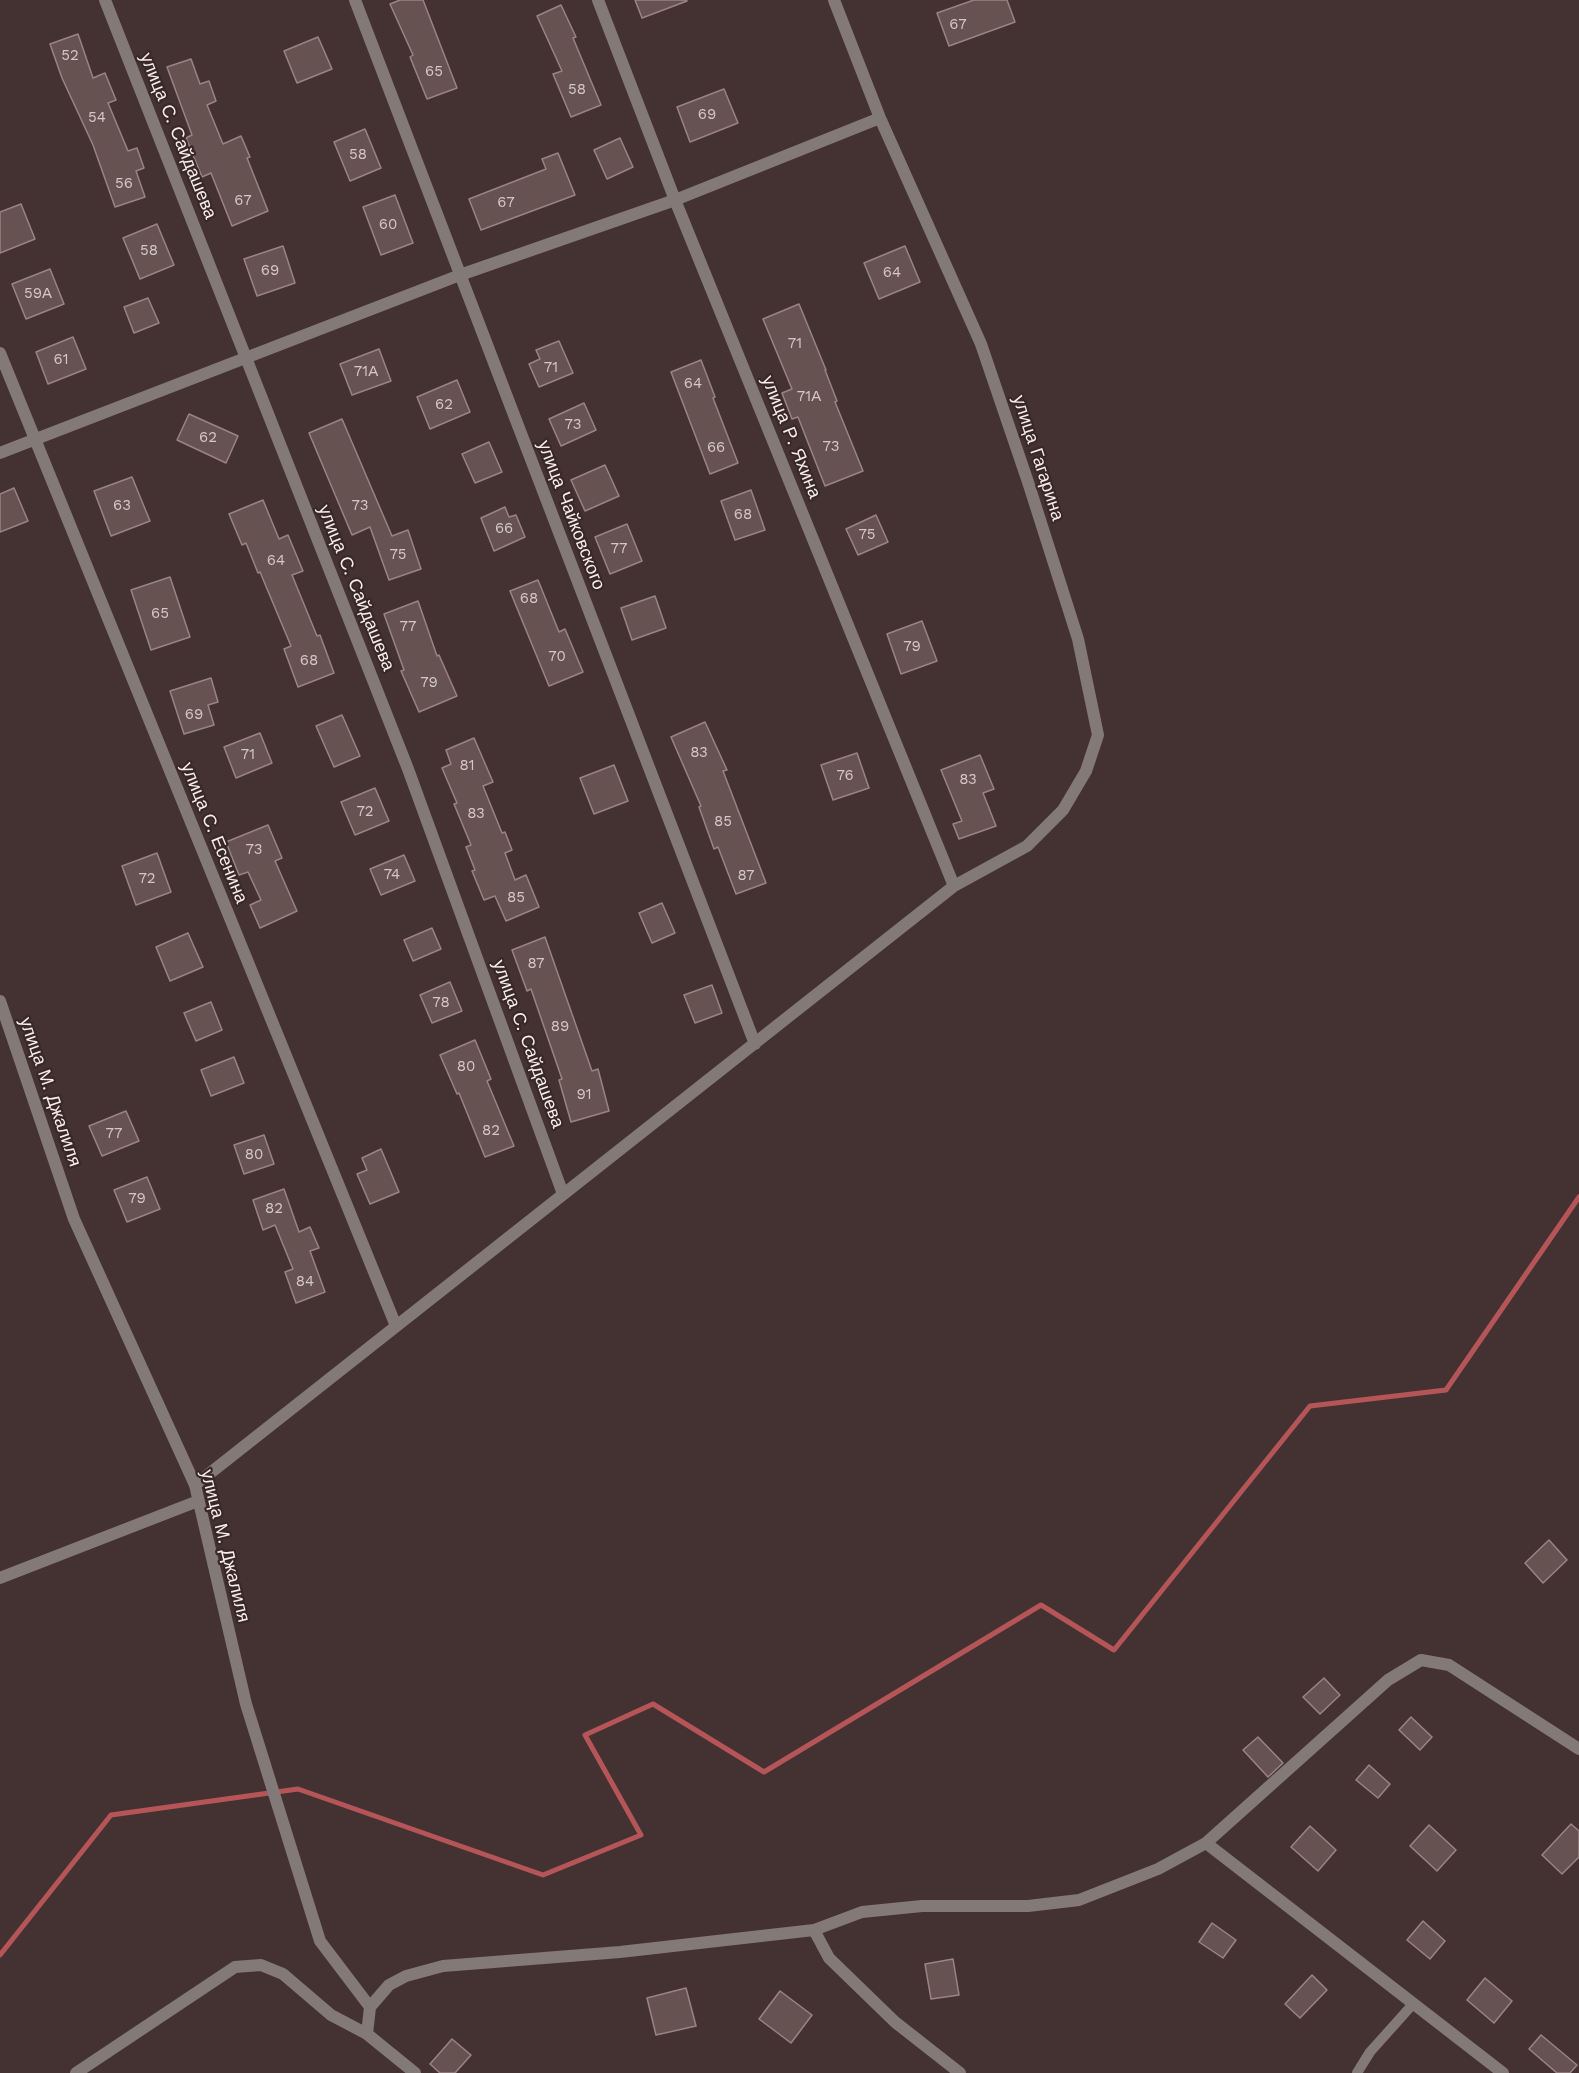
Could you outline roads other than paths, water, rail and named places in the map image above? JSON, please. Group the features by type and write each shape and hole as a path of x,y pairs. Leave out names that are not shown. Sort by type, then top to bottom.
{"street":[{"name":"улица С. Сайдашева","path":"105,0 408,769 563,1194"},
{"name":"улица Чайковского","path":"355,0 755,1044"},
{"name":"улица Р. Яхина","path":"598,0 675,200 954,886"},
{"name":"улица Гагарина","path":"195,1485 954,886 1027,846 1063,810 1086,771 1098,735 1078,639 981,344 880,118 834,0"},
{"path":"0,453 460,275 675,200 880,118"},
{"name":"улица С. Есенина","path":"0,353 396,1326"},
{"name":"улица М. Джалиля","path":"0,1001 74,1219 195,1485 246,1704 320,1941 370,2007"},
{"path":"0,1578 198,1501"},
{"path":"367,2034 370,2007 389,1985 406,1976 443,1966 620,1952 814,1930 862,1912 922,1906 1028,1906 1079,1900 1158,1869 1206,1843 1388,1680 1421,1660 1449,1665 1579,1749"},
{"path":"1206,1843 1503,2073"},
{"path":"814,1930 829,1958 895,2022 960,2073"},
{"path":"76,2073 235,1967 261,1965 283,1974 331,2015 367,2034 415,2073"}],"lane":[{"path":"1357,2073 1370,2052 1413,2004"}],"waterway":[{"path":"0,1955 111,1815 298,1789 543,1875 641,1835 585,1735 653,1704 764,1772 1041,1605 1114,1650 1310,1406 1446,1390 1579,1197"}]}
